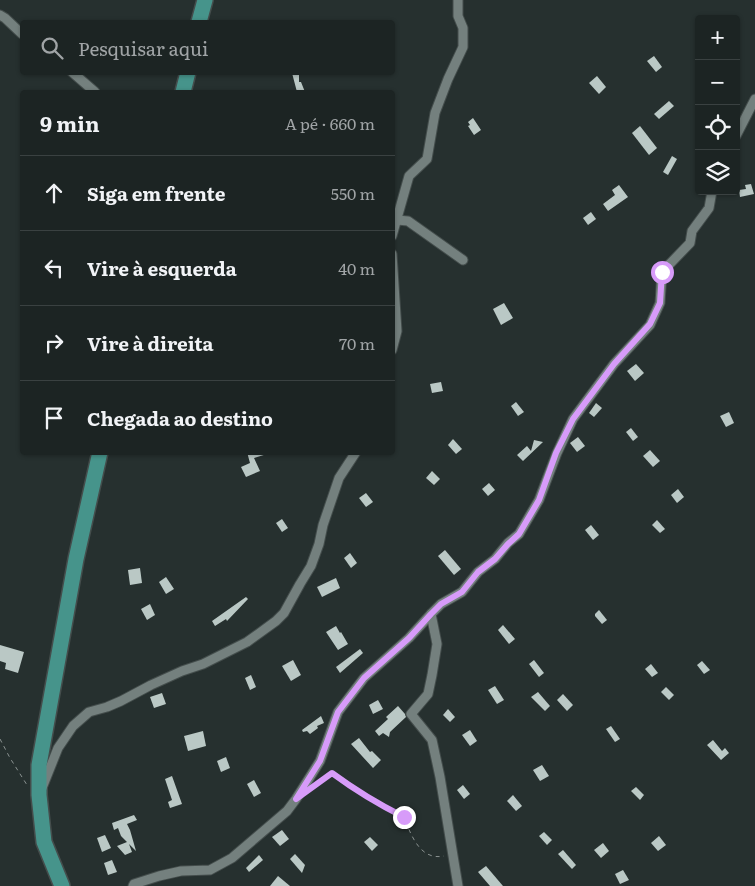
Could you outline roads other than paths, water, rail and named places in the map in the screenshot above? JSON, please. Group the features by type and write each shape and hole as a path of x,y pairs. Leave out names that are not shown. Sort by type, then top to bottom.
{"main road":[{"path":"199,20 204,0"},
{"path":"184,90 187,75"},
{"path":"62,886 44,842 39,795 39,765 74,568 99,455"}],"street":[{"path":"458,0 458,16 463,28 463,47 448,78 435,113 427,159 409,176 395,218 408,221 463,260"},
{"path":"0,15 20,32"},
{"path":"75,75 93,90"},
{"path":"740,128 755,99"},
{"path":"133,886 158,876 181,871 210,870 232,858 287,811 320,761 338,712 364,678 409,638 441,604 462,592 478,572 495,559 519,534 539,500 556,453 573,419 614,364 650,324 660,303 662,272 690,243 692,231 709,208 711,195"},
{"path":"395,300 397,331 395,339"},
{"path":"39,795 58,748 73,726 89,712 121,701 151,684 203,664 246,642 276,622 284,613 311,566 339,478 354,455"},
{"path":"431,614 437,644 432,675 428,694 411,714 432,740 458,886"}]}
